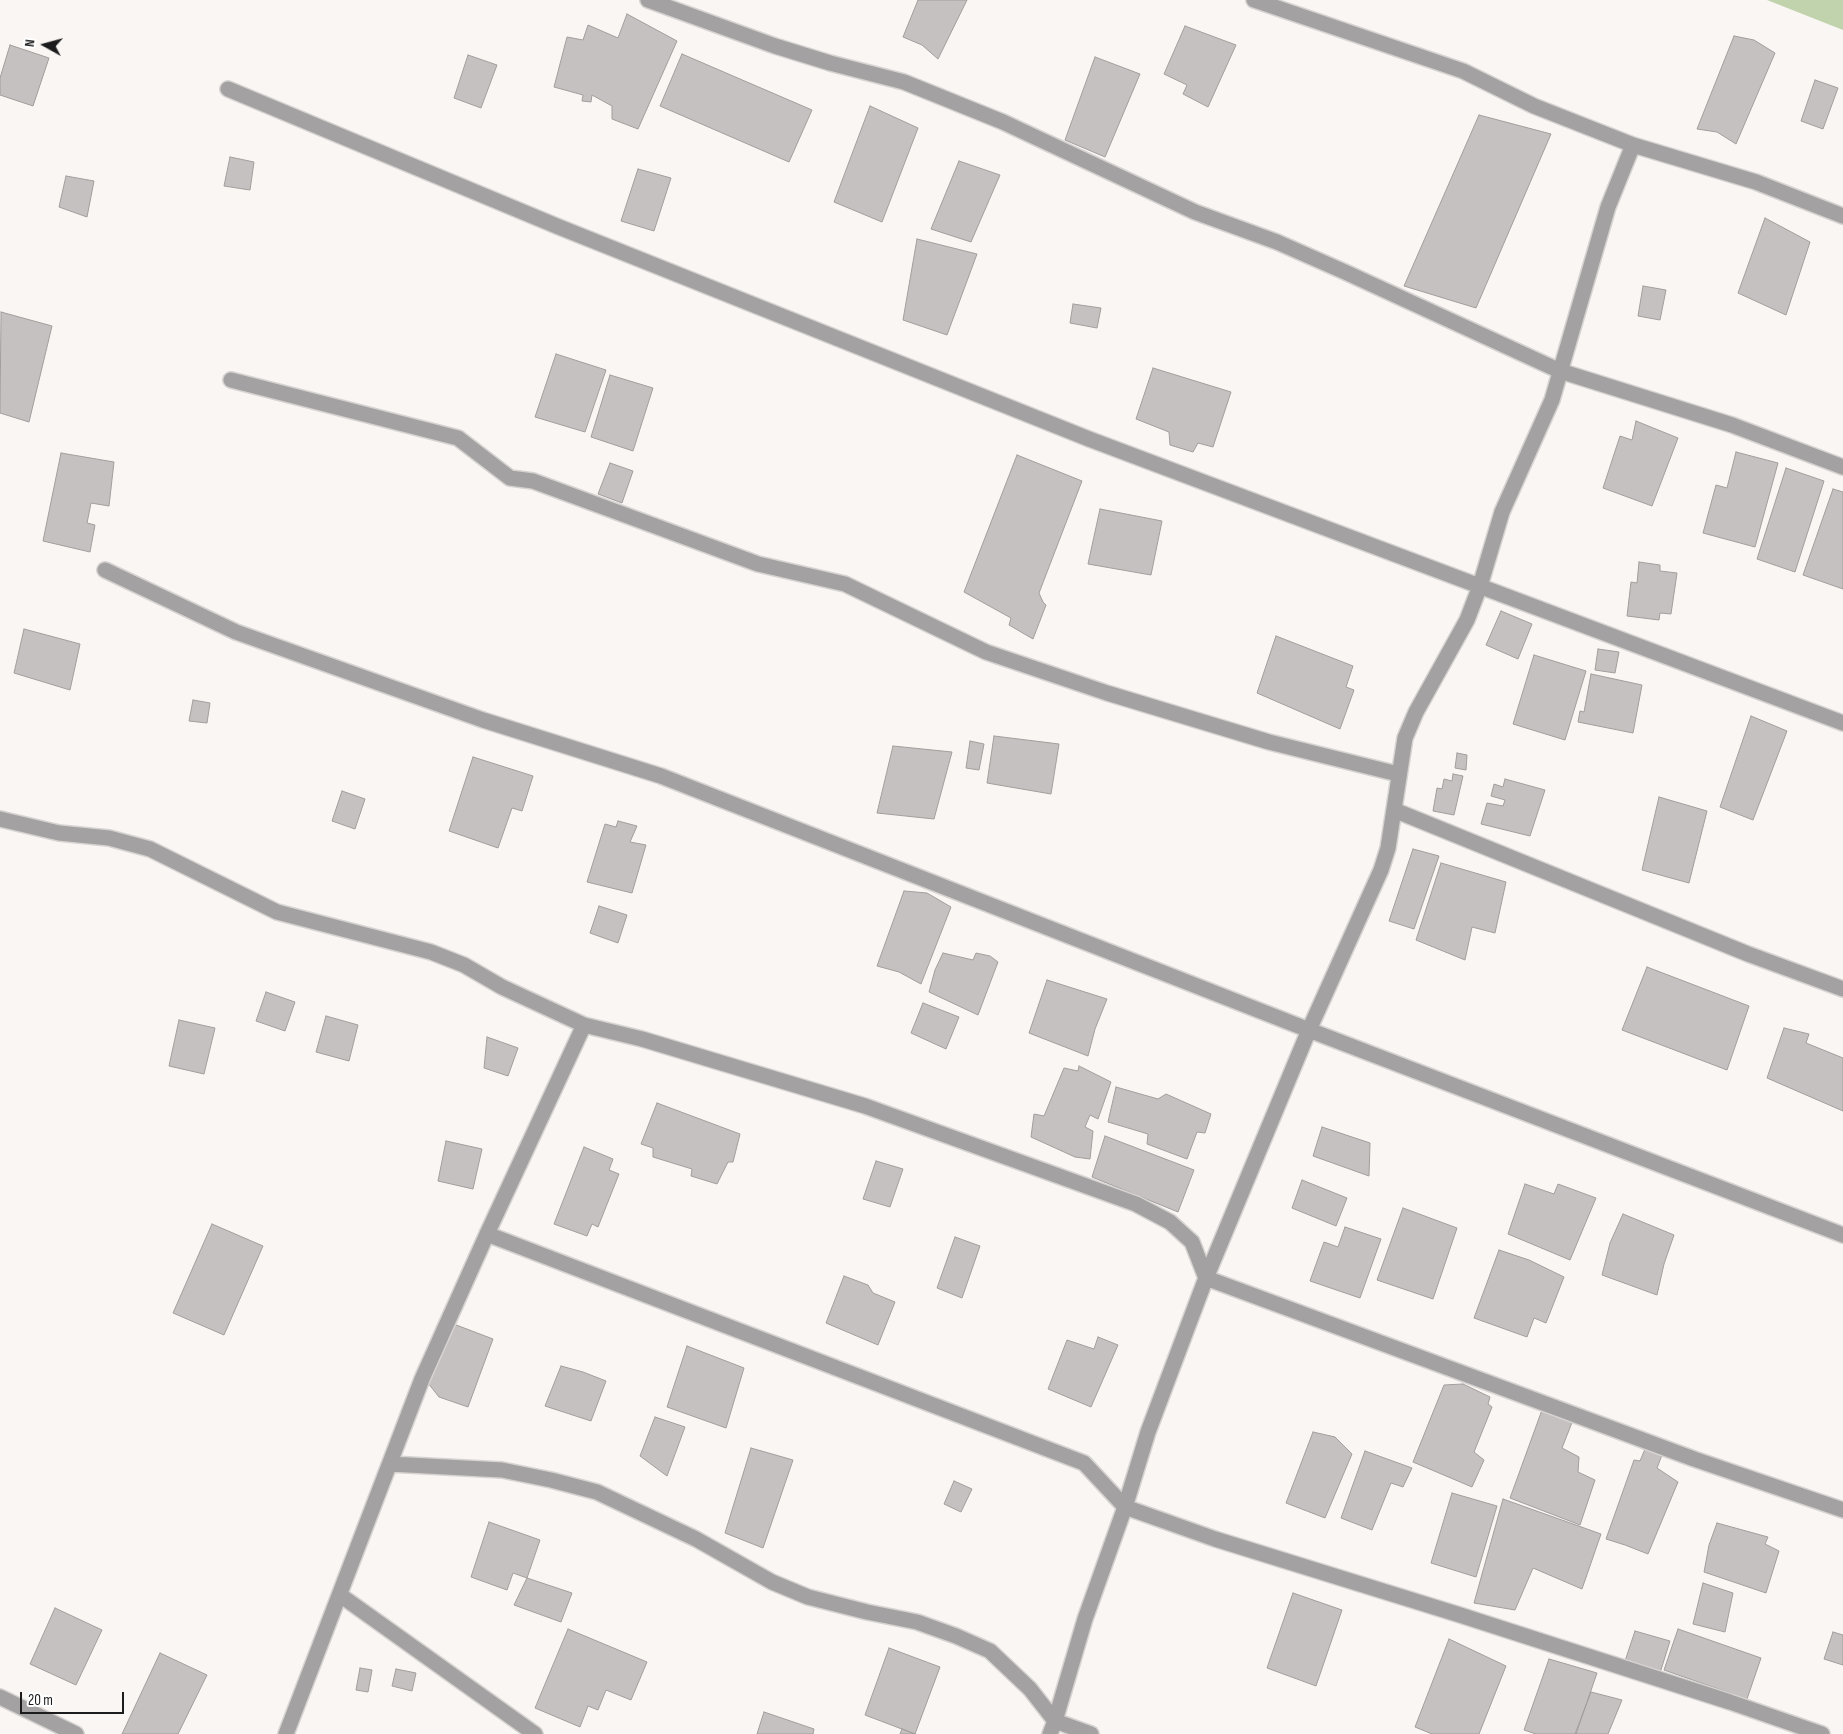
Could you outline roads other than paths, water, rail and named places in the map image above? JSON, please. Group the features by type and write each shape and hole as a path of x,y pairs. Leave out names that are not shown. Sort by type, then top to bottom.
{"street":[{"path":"648,0 775,46 830,63 904,82 1003,122 1195,212 1277,242 1346,272 1560,371 1732,425 1843,467"},
{"path":"1254,0 1463,70 1534,106 1633,145 1756,182 1843,216"},
{"path":"228,89 559,227 1088,439 1843,723"},
{"path":"1053,1728 1085,1619 1125,1507 1148,1432 1206,1278 1309,1030 1381,870 1388,848 1405,738 1416,712 1467,620 1480,586 1502,512 1552,400 1608,207 1633,145"},
{"path":"231,380 458,438 510,478 533,482 758,564 845,584 986,652 1107,693 1269,742 1398,774"},
{"path":"105,570 236,632 483,720 661,776 1309,1030 1843,1236"},
{"path":"1394,810 1748,954 1843,988"},
{"path":"0,820 58,833 108,838 150,849 277,912 431,952 464,965 502,987 584,1025 642,1038 865,1106 1136,1204 1170,1222 1192,1242 1206,1278 1694,1460 1843,1510"},
{"path":"286,1734 422,1379 584,1025"},
{"path":"488,1234 1084,1463 1125,1507 1215,1539 1460,1615 1730,1702 1822,1734"},
{"path":"390,1464 502,1470 597,1492 696,1539 772,1582 808,1597 917,1622 990,1651 1030,1689 1053,1728"},
{"path":"340,1595 535,1734"},
{"path":"0,1697 76,1734"},
{"path":"1053,1728 1090,1734"}]}
